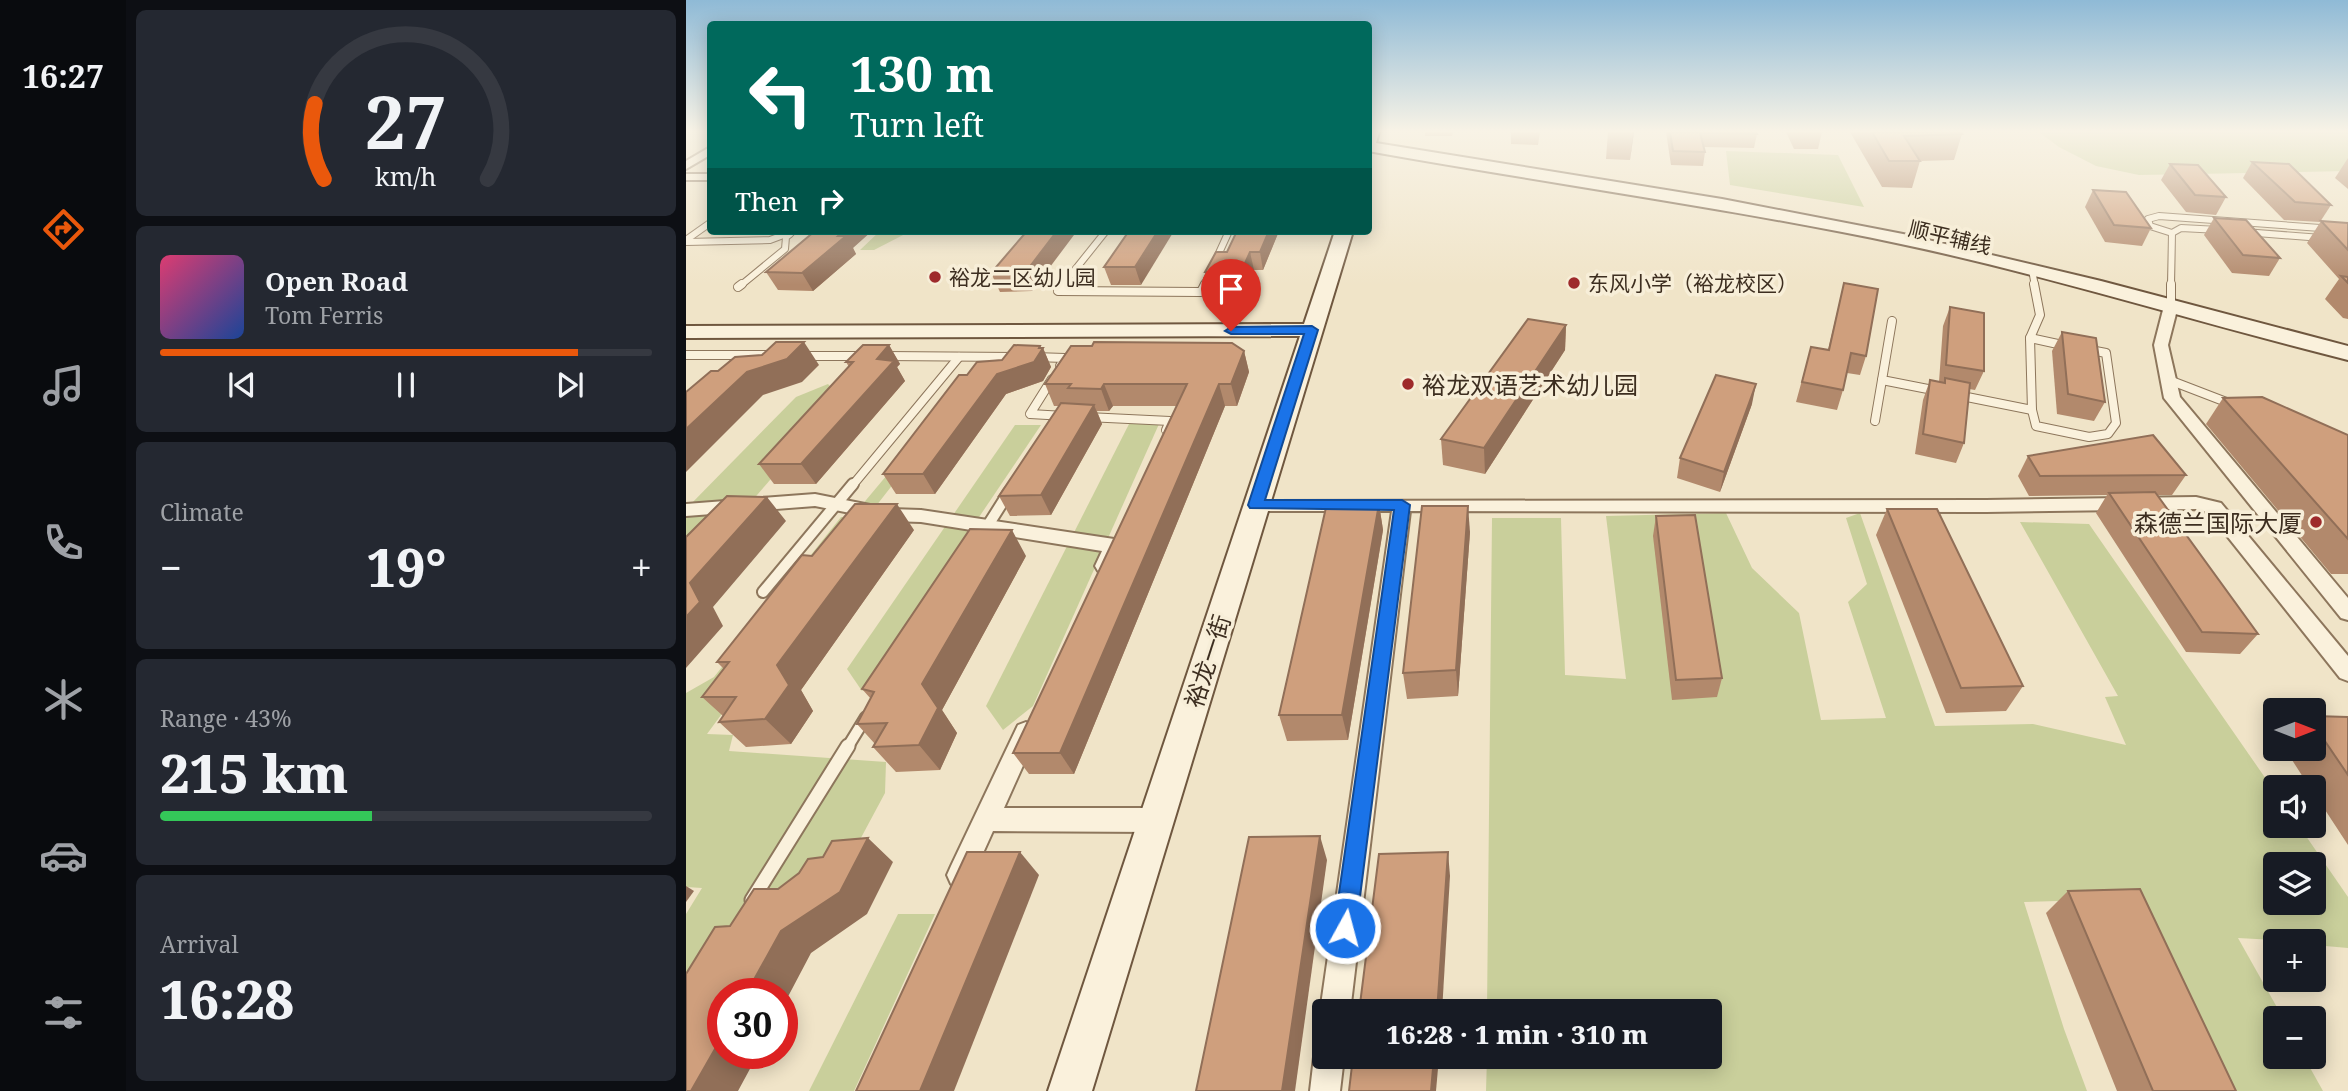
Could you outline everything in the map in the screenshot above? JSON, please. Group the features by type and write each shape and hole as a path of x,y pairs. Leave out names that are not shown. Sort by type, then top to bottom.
{"main road":[{"name":"顺平辅线","path":"1537,183 1821,230 2033,274"},
{"name":"顺平辅线","path":"1586,183 1828,224 2033,274 2170,312 2348,353"},
{"name":"裕龙一街","path":"1070,1091 1343,235"},
{"name":"顺平辅线","path":"2170,312 2348,372"},
{"path":"686,332 1312,330"}],"street":[{"path":"2170,312 2161,345 2172,398 2348,612"},
{"path":"686,510 815,500 890,515 921,516 983,533 1117,540 1097,582"},
{"path":"1256,505 1986,506 2196,503 2214,507 2348,672"},
{"path":"1337,999 1402,505"},
{"path":"953,893 1034,715"},
{"path":"986,819 1156,820"},
{"path":"1325,1091 1328,1069"}],"lane":[{"path":"2348,230 2159,216 2148,219 2150,226 2172,233 2181,228 2348,240"},
{"path":"686,241 707,225"},
{"path":"2170,312 2172,233"},
{"path":"686,241 770,240 783,235"},
{"path":"738,287 785,249 788,235"},
{"path":"1103,235 1058,291 1201,292 1227,235"},
{"path":"2030,338 2106,354 2116,424 2108,434 2089,437 2036,426 2032,410 2030,338 2040,315 2033,274"},
{"path":"1875,421 1892,321"},
{"path":"686,355 779,356"},
{"path":"727,364 737,355"},
{"path":"793,356 1065,358 1030,414 1064,416 1051,426"},
{"path":"763,592 959,357"},
{"path":"1882,380 2032,410"},
{"path":"2169,380 2246,410"},
{"path":"1083,416 1170,421 1164,434"},
{"path":"983,533 1015,482"},
{"path":"748,905 875,703"}],"green space":[{"path":"1730,183 1852,183 1864,207"},
{"path":"876,235 903,235 874,250 860,250"},
{"path":"980,364 986,365 862,524 707,734 733,735 729,751 886,762 885,793 848,862 719,978 707,978 707,989 686,1008 686,914 702,888 686,887 686,693 714,677 841,517 851,518"},
{"path":"828,384 841,398 686,577 686,509 796,397"},
{"path":"1129,424 1159,424 1033,706 1003,730 986,706"},
{"path":"1015,425 1041,425 862,691 847,669"},
{"path":"1726,513 1752,568 1799,613 1821,720 1886,718 1848,602 1867,584 1846,518 1860,513 1935,726 2033,724 2126,745 2105,697 2118,696 2020,522 2089,524 2263,775 2263,838 2307,838 2317,852 2263,852 2263,915 2326,915 2326,865 2348,897 2348,948 2326,946 2326,929 2263,929 2263,939 2238,938 2263,982 2263,992 2268,992 2276,1006 2263,1006 2263,1069 2311,1069 2323,1091 2216,1091 2126,899 2024,902 2064,1029 2087,1091 1486,1091 1487,1069 1722,1069 1722,999 1487,999 1492,518 1561,518 1565,675 1626,679 1606,516"},
{"path":"898,914 935,914 854,1091 809,1091"}],"building":[{"path":"2185,183 2214,183 2226,197 2195,195"},
{"path":"2274,183 2308,183 2331,205 2295,202"},
{"path":"2093,190 2126,192 2151,228 2114,225"},
{"path":"2214,218 2246,220 2280,258 2243,255"},
{"path":"2321,221 2348,223 2348,250"},
{"path":"810,235 846,236 802,273 766,272"},
{"path":"1024,235 1054,235 1025,273 991,273"},
{"path":"1126,235 1155,235 1135,267 1104,267"},
{"path":"1235,235 1267,235 1260,252 1250,252 1241,272 1205,272 1216,252 1227,252"},
{"path":"1844,283 1878,289 1866,356 1851,353 1843,390 1802,382 1811,347 1829,350"},
{"path":"1950,307 1984,313 1984,371 1946,365"},
{"path":"1528,319 1566,325 1484,448 1441,439"},
{"path":"2062,332 2096,338 2105,402 2068,394"},
{"path":"776,342 804,342 787,359 747,372 686,429 686,392 711,371 718,371 735,357 762,355"},
{"path":"1094,342 1232,343 1244,351 1231,384 1219,384 1060,753 1013,753 1187,384 1104,384 1101,389 1068,388 1071,384 1045,384 1071,346 1092,346"},
{"path":"863,345 889,345 877,359 894,361 801,464 759,464 853,362 846,362"},
{"path":"1014,345 1043,348 1034,362 997,374 923,474 883,474 959,375 967,375 977,362 1002,360"},
{"path":"1716,375 1756,384 1724,472 1680,458"},
{"path":"1945,378 1970,383 1964,443 1923,434 1930,380 1945,383"},
{"path":"2262,397 2348,435 2348,539 2223,398"},
{"path":"1061,403 1094,405 1041,495 999,496"},
{"path":"2153,435 2186,475 2040,476 2028,456"},
{"path":"2155,492 2258,634 2202,632 2109,493"},
{"path":"727,496 767,497 690,583 700,602 686,617 686,537"},
{"path":"1327,503 1379,504 1342,715 1279,715"},
{"path":"855,504 897,504 777,665 789,685 765,719 719,722 736,697 702,697 729,662 717,662 802,555 812,556"},
{"path":"1422,506 1468,506 1456,670 1403,673"},
{"path":"1887,509 1937,509 2023,686 1961,688"},
{"path":"1695,515 1722,678 1676,680 1656,516"},
{"path":"970,529 1012,530 922,684 938,708 919,745 873,747 887,723 857,724 874,692 862,689"},
{"path":"2326,716 2348,717 2348,775 2326,743"},
{"path":"1320,836 1282,1091 1196,1091 1249,837"},
{"path":"868,838 840,892 781,931 755,978 707,978 707,1063 691,1091 686,1091 686,974 715,927 730,926 754,889 778,889 799,873 808,859 823,857 832,841"},
{"path":"967,852 1020,852 920,1091 856,1091"},
{"path":"1448,852 1438,999 1361,999 1379,854"},
{"path":"2140,889 2236,1091 2153,1091 2068,891"},
{"path":"1352,1069 1433,1069 1431,1091 1349,1091"}],"place":[{"name":"裕龙二区幼儿园","path":"935,277"},
{"name":"东风小学（裕龙校区）","path":"1574,283"},
{"name":"裕龙双语艺术幼儿园","path":"1408,384"},
{"name":"森德兰国际大厦","path":"2316,522"}],"route":[{"path":"1231,331 1312,330 1256,505 1402,505 1345,928"}]}
